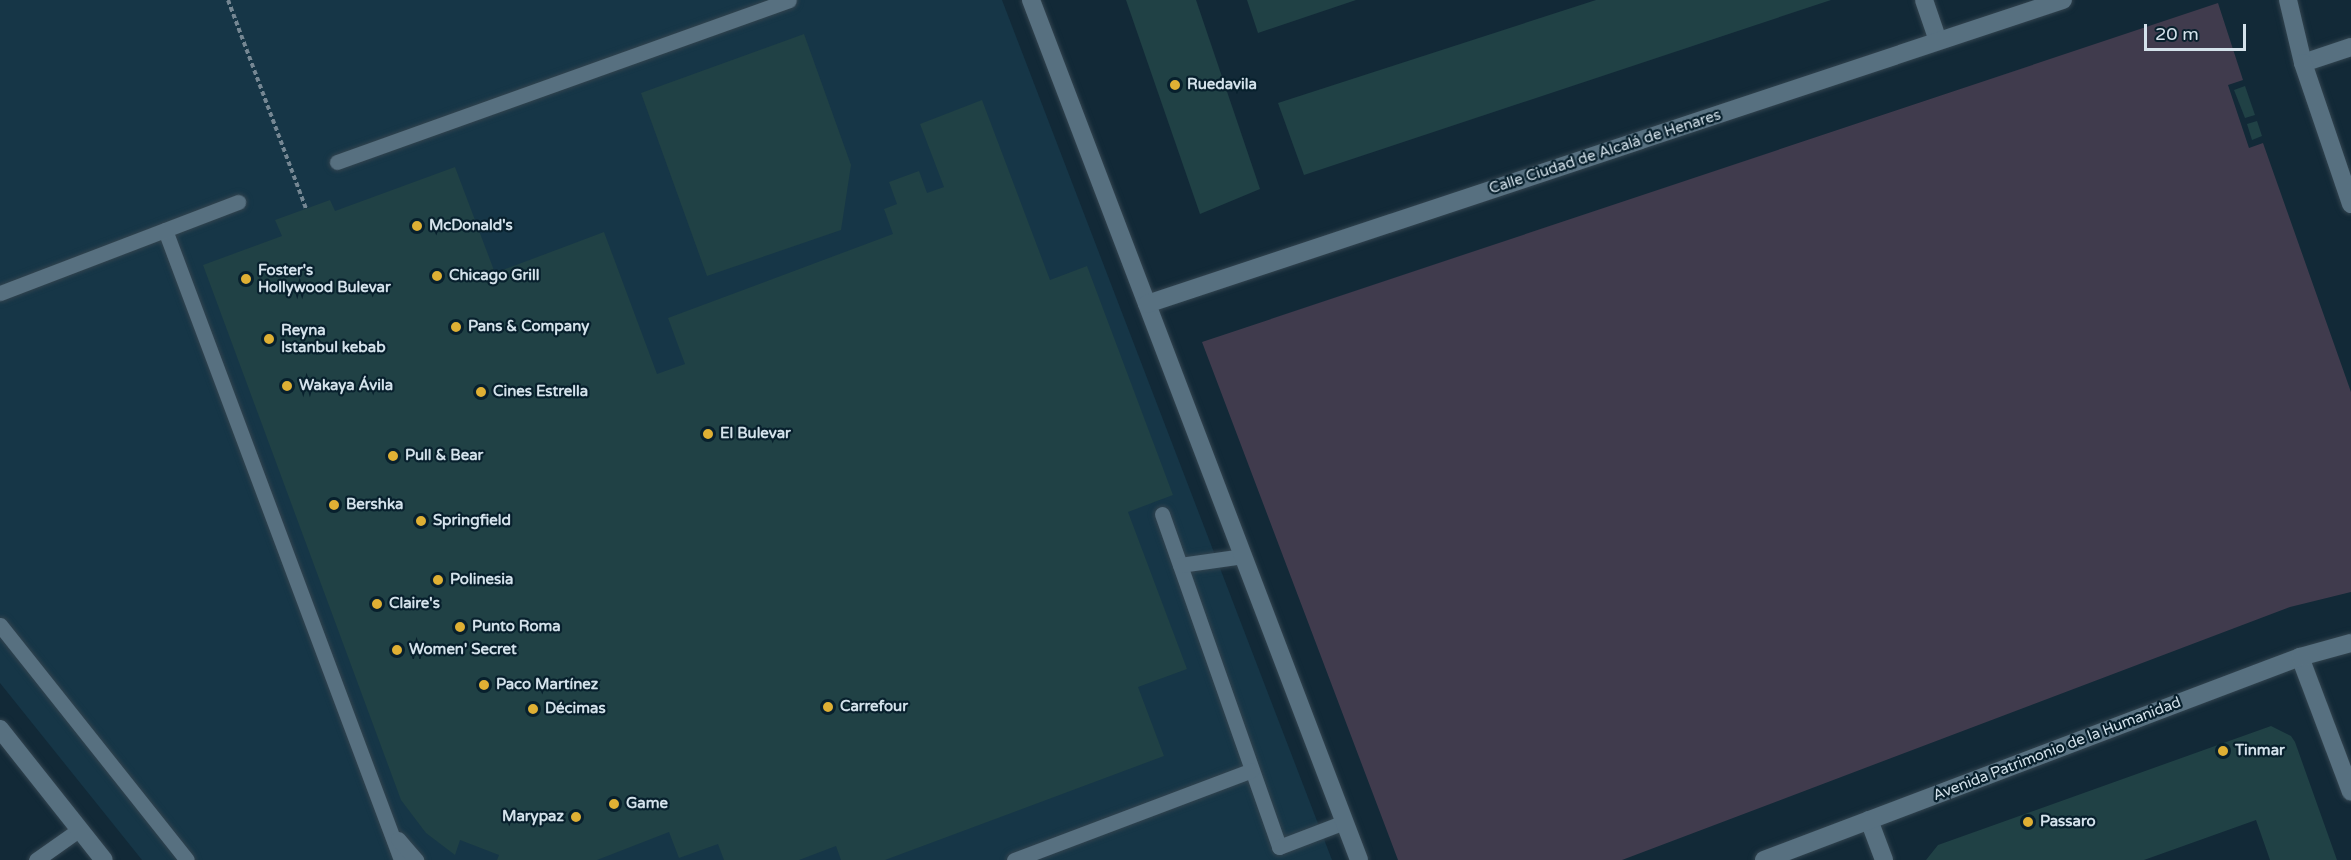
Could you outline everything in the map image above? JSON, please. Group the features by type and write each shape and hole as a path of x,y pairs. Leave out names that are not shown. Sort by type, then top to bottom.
{"street":[{"path":"1030,0 1359,860"},
{"path":"1924,0 1938,41"},
{"name":"Calle Ciudad de Alcalá de Henares","path":"1147,304 2063,0"},
{"path":"2288,0 2303,63 2351,204"},
{"path":"2303,63 2351,47"},
{"name":"Avenida Patrimonio de la Humanidad","path":"1764,860 2300,657 2351,644"},
{"path":"2300,657 2351,792"},
{"path":"0,729 104,860"},
{"path":"1869,820 1884,860"}],"lane":[{"path":"337,162 789,0"},
{"path":"0,293 238,202"},
{"path":"165,230 401,860"},
{"path":"1162,514 1279,847 1344,822"},
{"path":"1180,565 1243,556"},
{"path":"0,625 187,860"},
{"path":"1014,860 1252,770"},
{"path":"388,824 416,860"},
{"path":"36,860 80,829"}],"path":[{"path":"228,0 306,209"}],"shaded area":[{"path":"0,0 1002,0 1332,860 142,860 0,683"},
{"path":"2218,3 2243,80 2228,85 2249,148 2263,143 2351,392 2351,592 2290,607 1622,860 1398,860 1202,342"}],"building":[{"path":"1126,0 1196,0 1260,189 1200,214"},
{"path":"1247,0 1356,0 1258,33"},
{"path":"1596,0 1831,0 1304,175 1278,103"},
{"path":"804,34 851,165 841,230 707,276 641,93"},
{"path":"2245,86 2255,115 2245,118 2234,90"},
{"name":"El Bulevar","path":"982,100 1050,280 1087,266 1173,495 1128,512 1187,669 1138,687 1164,756 885,860 841,860 836,846 799,860 724,860 718,844 679,858 669,832 597,860 497,860 499,855 460,840 455,855 426,833 401,800 203,265 282,236 275,220 330,200 335,211 455,167 495,273 604,232 657,374 685,364 668,318 893,234 884,209 897,204 889,182 919,171 927,193 944,187 920,124"},
{"path":"2257,121 2262,136 2252,140 2247,124"},
{"path":"2271,726 2291,736 2295,742 2337,860 2270,860 2256,820 2144,860 1926,860 1938,845"}],"place":[{"name":"Ruedavila","path":"1175,85"},
{"name":"McDonald's","path":"417,226"},
{"name":"Chicago Grill","path":"437,276"},
{"name":"Foster's Hollywood Bulevar","path":"246,279"},
{"name":"Pans & Company","path":"456,327"},
{"name":"Reyna Istanbul kebab","path":"269,339"},
{"name":"Wakaya Ávila","path":"287,386"},
{"name":"Cines Estrella","path":"481,392"},
{"name":"El Bulevar","path":"708,434"},
{"name":"Pull & Bear","path":"393,456"},
{"name":"Bershka","path":"334,505"},
{"name":"Springfield","path":"421,521"},
{"name":"Polinesia","path":"438,580"},
{"name":"Claire's","path":"377,604"},
{"name":"Punto Roma","path":"460,627"},
{"name":"Women' Secret","path":"397,650"},
{"name":"Paco Martínez","path":"484,685"},
{"name":"Carrefour","path":"828,707"},
{"name":"Décimas","path":"533,709"},
{"name":"Tinmar","path":"2223,751"},
{"name":"Game","path":"614,804"},
{"name":"Marypaz","path":"576,817"},
{"name":"Passaro","path":"2028,822"}]}
